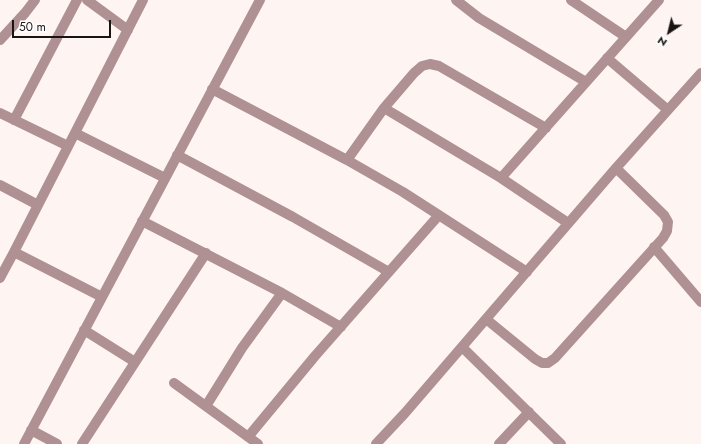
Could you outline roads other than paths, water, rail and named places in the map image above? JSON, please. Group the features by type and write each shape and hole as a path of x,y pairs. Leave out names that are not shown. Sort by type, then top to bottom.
{"street":[{"path":"0,40 25,13 34,0"},
{"path":"14,120 77,0"},
{"path":"87,0 128,30"},
{"path":"0,278 143,0"},
{"path":"24,444 260,0"},
{"path":"456,0 479,18 586,82"},
{"path":"571,0 626,37"},
{"path":"501,178 659,0"},
{"path":"607,58 668,110"},
{"path":"347,160 384,108 414,73 422,66 430,64 439,66 546,128"},
{"path":"376,444 462,347 616,168 701,73"},
{"path":"212,89 347,160 403,192 527,272"},
{"path":"384,108 501,178 568,223"},
{"path":"0,113 68,146"},
{"path":"75,133 165,178"},
{"path":"177,155 293,217 389,272"},
{"path":"486,318 535,359 542,363 548,363 555,358 663,238 667,231 668,222 664,215 616,168"},
{"path":"0,185 38,205"},
{"path":"248,437 341,327 439,215"},
{"path":"142,221 282,293 341,327"},
{"path":"654,247 701,302"},
{"path":"14,252 102,297"},
{"path":"82,444 206,253"},
{"path":"206,406 242,348 282,293"},
{"path":"84,330 135,362"},
{"path":"462,347 561,444"},
{"path":"174,383 258,444"},
{"path":"500,444 529,412"},
{"path":"31,430 57,444"}]}
